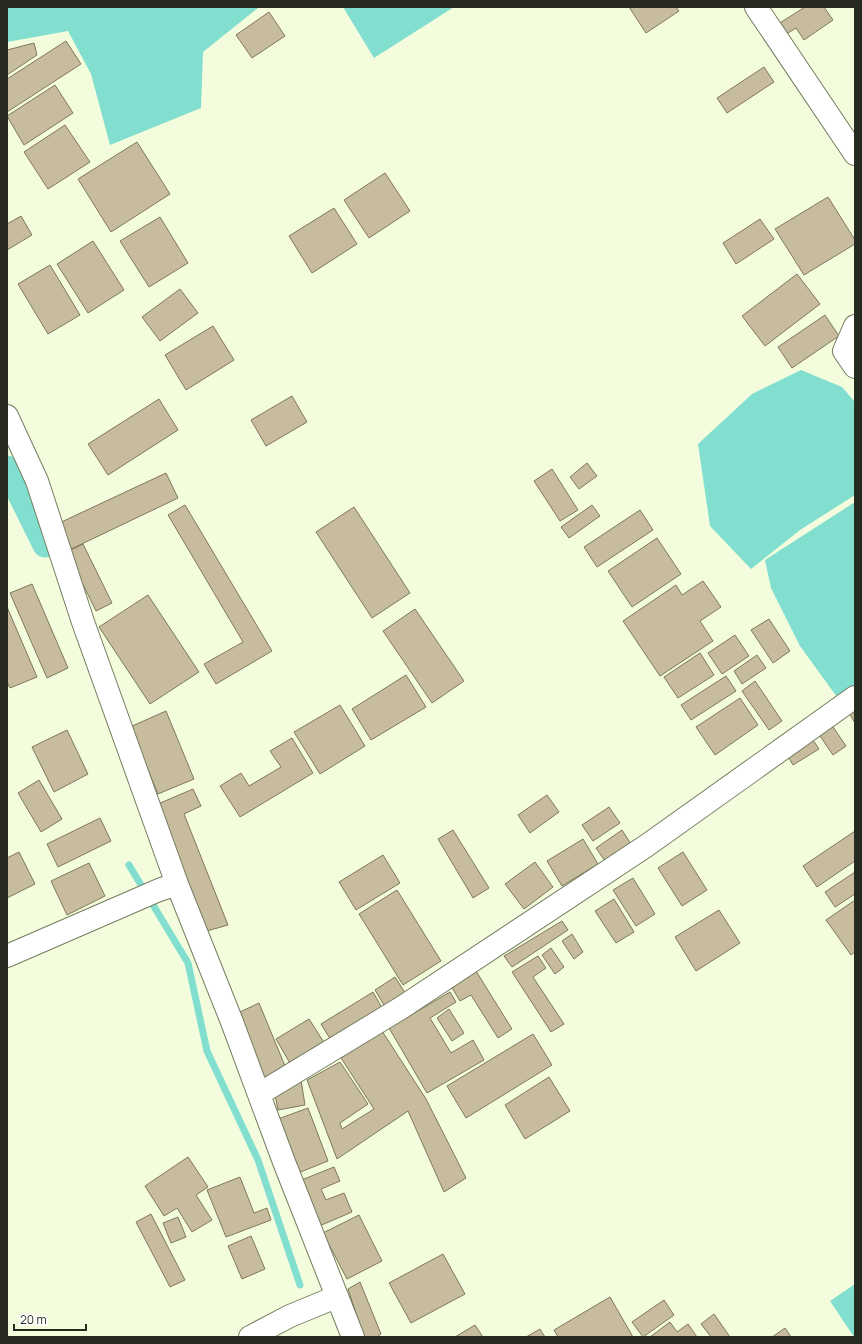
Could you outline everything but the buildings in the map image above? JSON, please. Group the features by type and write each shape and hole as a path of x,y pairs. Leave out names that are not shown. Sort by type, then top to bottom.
{"street":[{"path":"756,7 855,154"},
{"path":"855,326 844,351 855,367"},
{"path":"7,416 37,481 168,887 259,1094 352,1337"},
{"path":"259,1094 401,1008 633,855 855,697"},
{"path":"7,956 168,887"},
{"path":"250,1337 290,1316 336,1297"}],"water":[{"path":"7,7 263,7 258,8 203,52 201,108 110,145 91,74 68,31 7,42"},
{"path":"343,7 454,7 374,58"},
{"path":"801,370 842,387 855,402 855,495 800,530 751,569 710,526 698,444 752,394"},
{"path":"855,502 855,686 837,697 800,646 771,588 765,560"},
{"path":"855,1284 855,1337 854,1337 830,1301"}],"waterway":[{"path":"7,468 45,545"},
{"path":"129,865 188,963 207,1051 258,1160 300,1285"}]}
